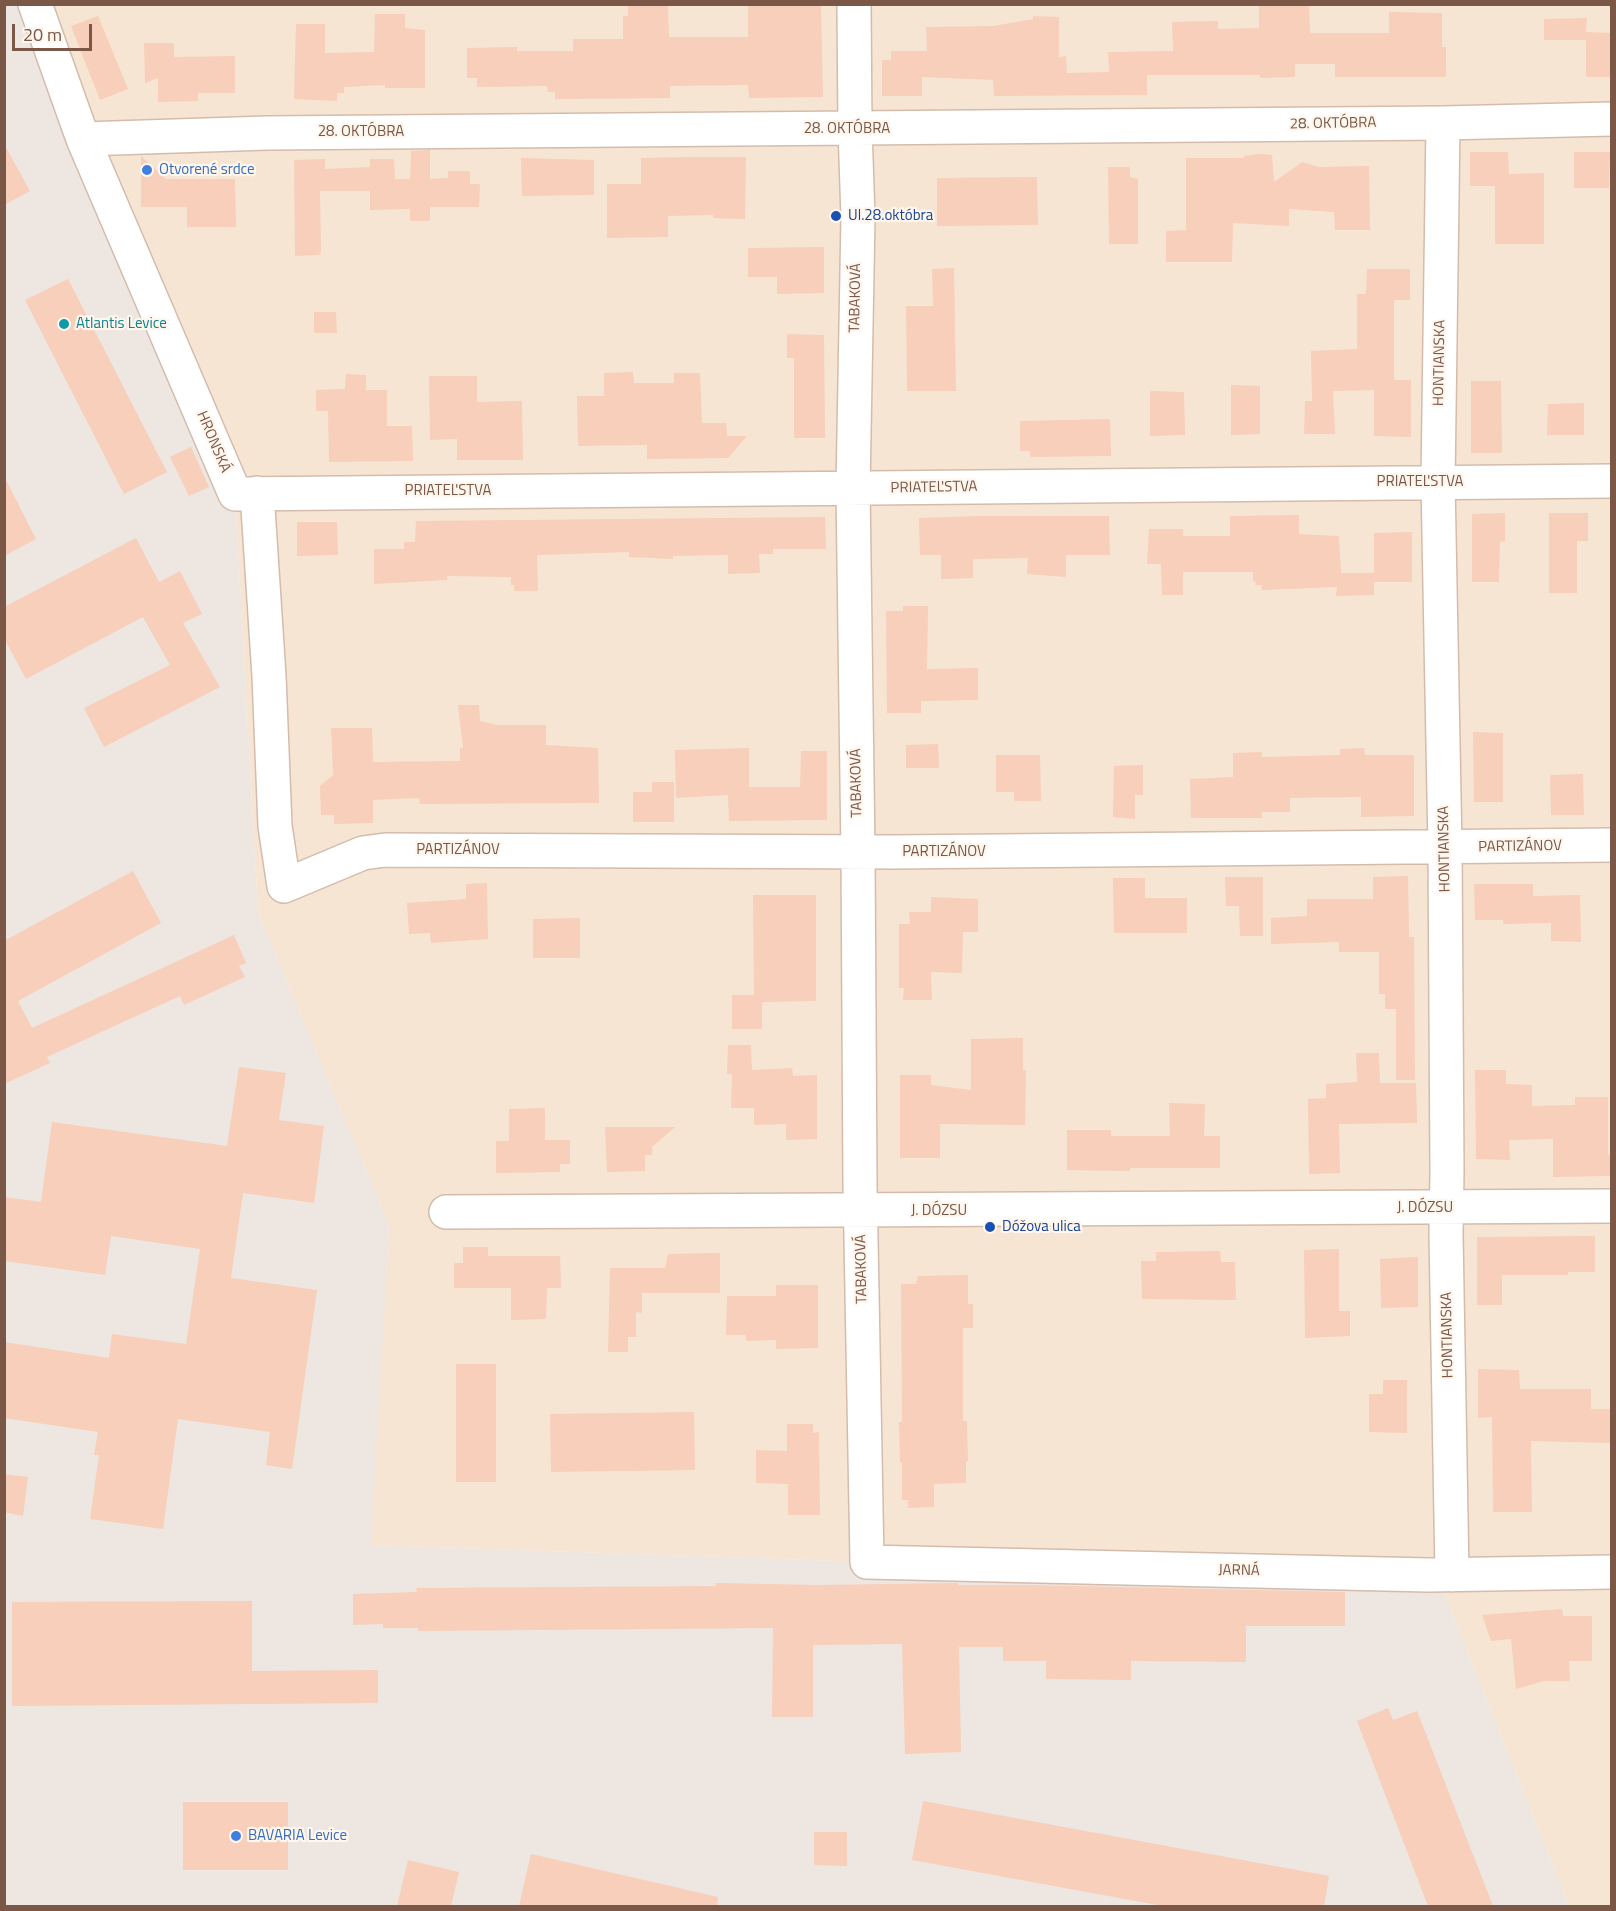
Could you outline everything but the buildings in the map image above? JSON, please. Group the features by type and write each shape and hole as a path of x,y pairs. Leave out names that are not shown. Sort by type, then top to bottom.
{"street":[{"name":"HRONSKÁ","path":"35,4 83,140 236,494 257,493"},
{"name":"TABAKOVÁ","path":"854,4 858,217 853,488 867,1562"},
{"name":"28. OKTÓBRA","path":"83,140 267,133 1443,123 1611,119"},
{"name":"HONTIANSKA","path":"1443,123 1438,482 1445,848 1446,1208 1452,1575"},
{"name":"PRIATEĽSTVA","path":"257,493 1611,481"},
{"name":"PARTIZÁNOV","path":"257,493 269,676 275,826 284,886 363,853 385,850 858,853 1611,845"},
{"name":"J. DÓZSU","path":"446,1212 861,1212 1611,1206"},
{"name":"JARNÁ","path":"867,1562 1452,1575 1611,1572"}],"shaded area":[{"path":"35,4 235,494 258,913 389,1225 371,1545 867,1562 1441,1586 1569,1906 5,1906 4,5"},
{"path":"35,5 1611,5 1611,1906 1569,1906 1441,1586 867,1562 370,1545 389,1225 258,913 235,494"}],"place":[{"name":"Otvorené srdce","path":"147,170"},
{"name":"Ul.28.októbra","path":"836,216"},
{"name":"Atlantis Levice","path":"64,324"},
{"name":"Dóžova ulica","path":"990,1227"},
{"name":"BAVARIA Levice","path":"236,1836"}]}
